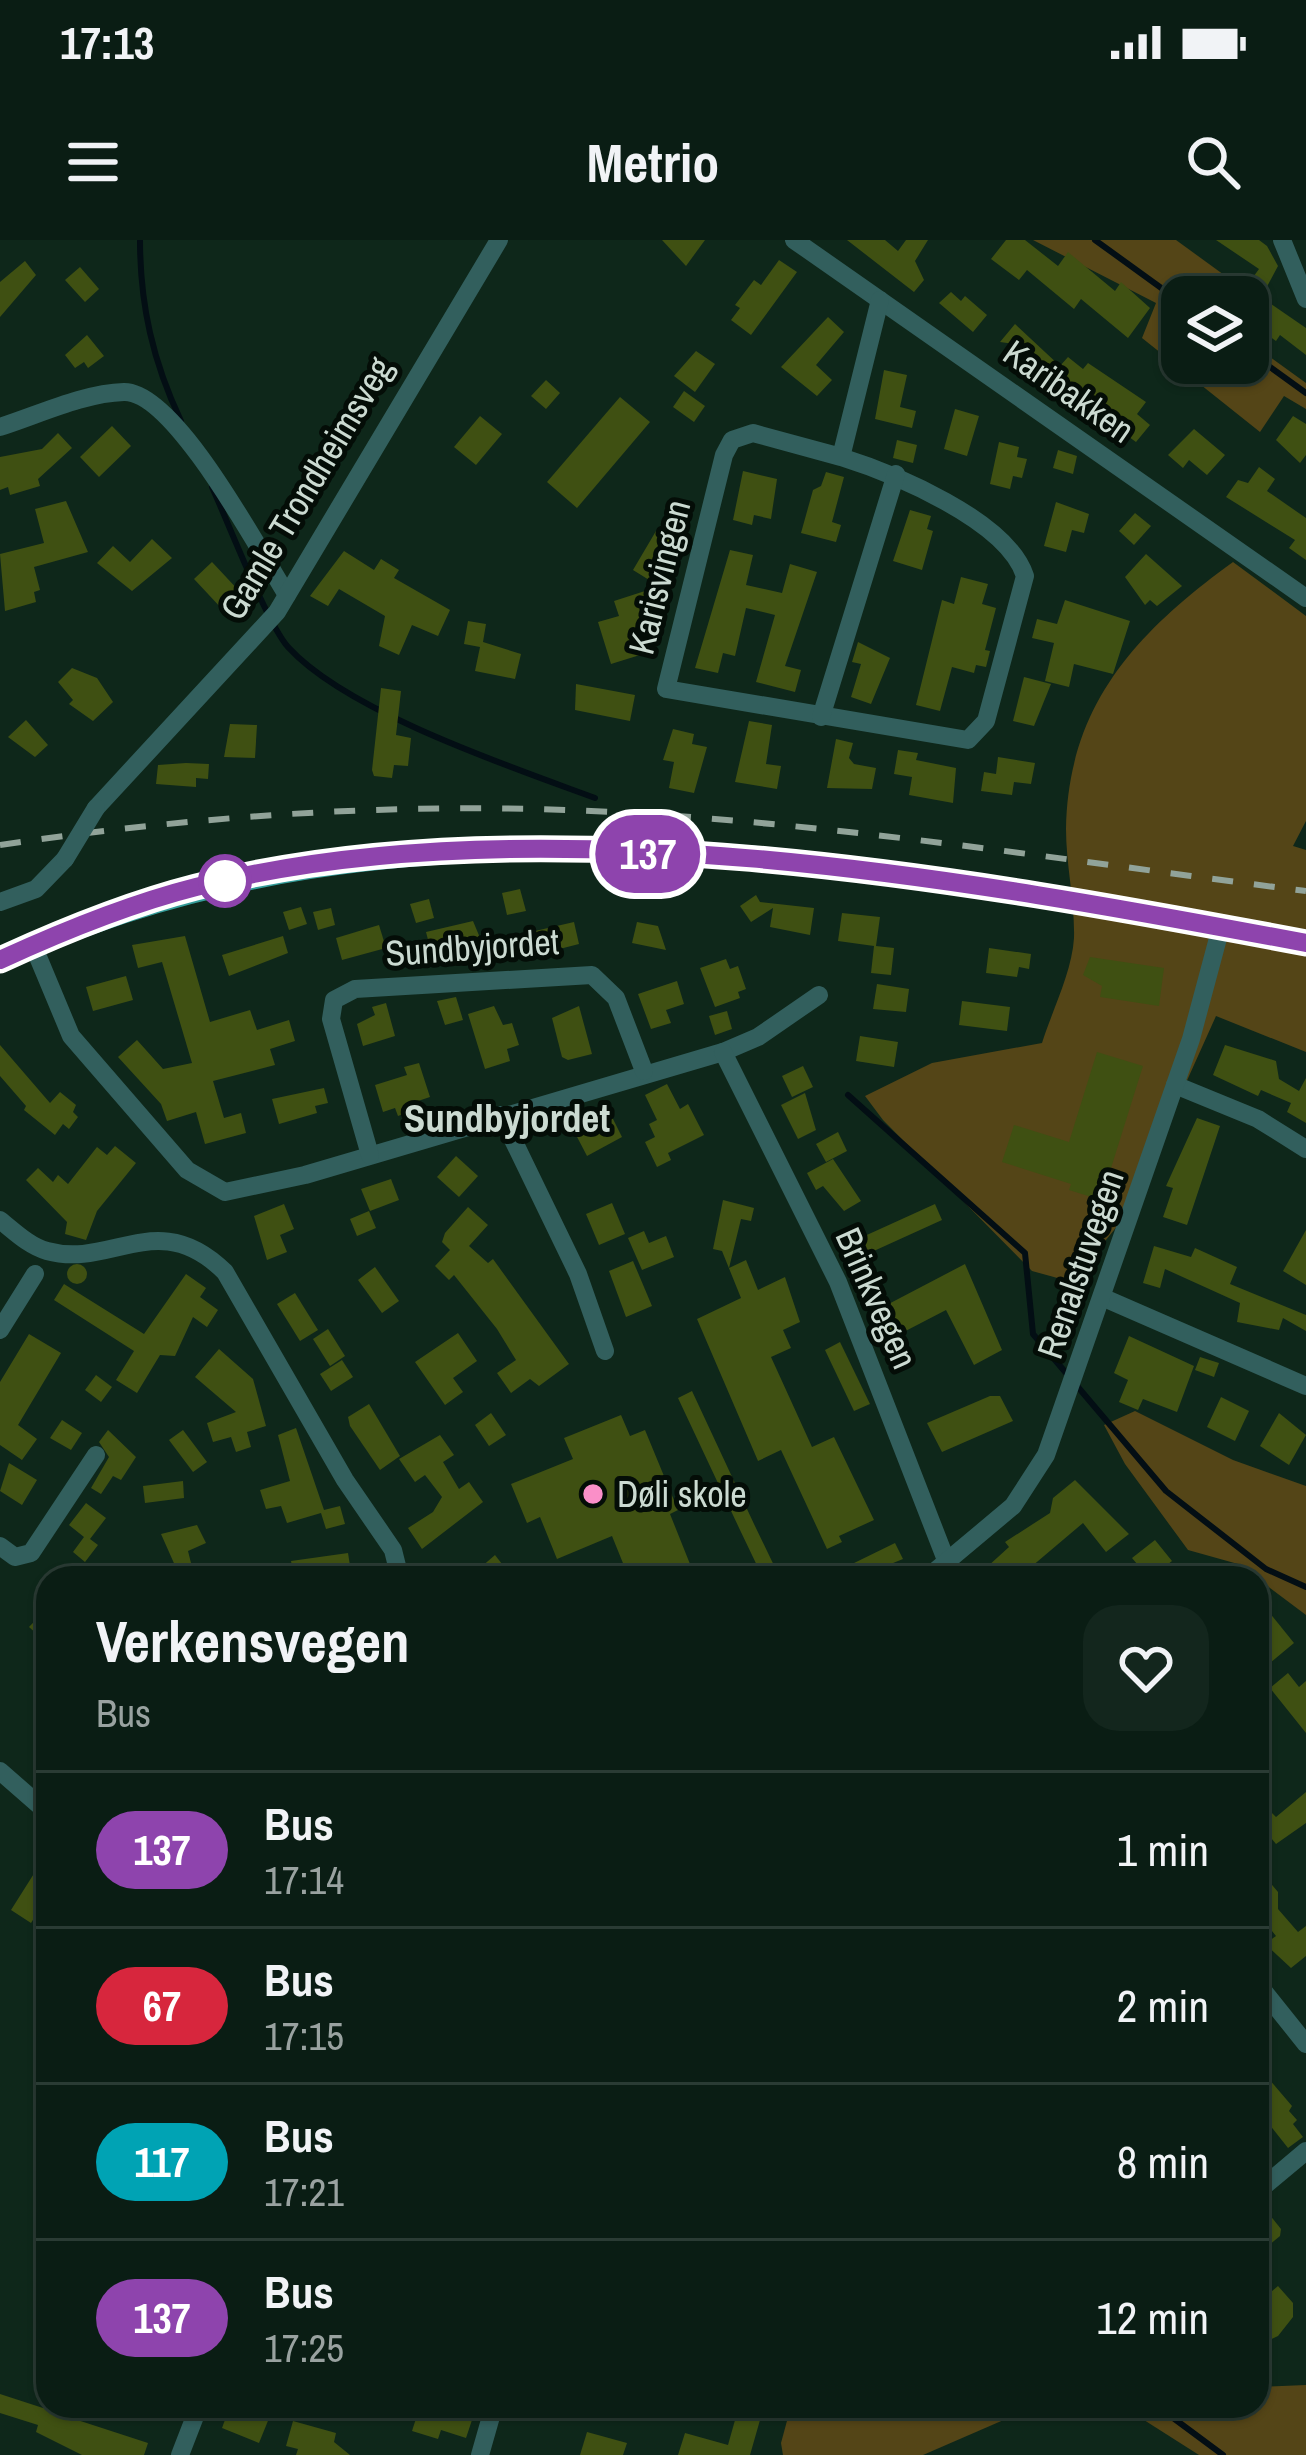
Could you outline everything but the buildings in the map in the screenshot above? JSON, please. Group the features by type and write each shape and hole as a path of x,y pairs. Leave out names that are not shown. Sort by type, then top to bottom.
{"main road":[{"path":"0,960 196,886 360,858 570,850 728,858 881,874 1306,943"}],"street":[{"name":"Gamle Trondheimsveg","path":"0,902 36,890 65,859 125,771 229,668 287,595 500,240"},
{"name":"Karibakken","path":"794,240 1306,598"},
{"path":"1282,240 1306,298"},
{"path":"841,457 880,300"},
{"path":"0,427 84,400 124,392 145,396 160,407 205,467 287,595"},
{"name":"Karisvingen","path":"753,433 896,474 957,509 1022,566 1023,596 986,721 976,736 960,740 666,689 724,455 732,440 753,433"},
{"path":"821,716 896,474"},
{"name":"Renalstuvegen","path":"956,1566 1013,1506 1039,1468 1104,1298 1221,927"},
{"path":"33,945 71,1036 187,1170 210,1187 250,1189 644,1071 723,1052 795,1015 819,995"},
{"name":"Sundbyjordet","path":"370,1155 332,1019 334,1000 355,988 570,972 592,975 616,998 644,1071"},
{"name":"Brinkvegen","path":"723,1052 838,1282 948,1566"},
{"path":"1175,1084 1258,1120 1306,1149"},
{"path":"501,1115 578,1274 605,1351"},
{"path":"0,1220 48,1252 166,1241 210,1257 225,1272 345,1480 382,1531 395,1566"},
{"path":"0,1330 34,1274"},
{"path":"1104,1298 1306,1386"},
{"path":"0,1546 20,1558 31,1553 96,1455"},
{"path":"0,1771 36,1802"},
{"path":"1269,1996 1302,2030"},
{"path":"1269,2182 1306,2151"},
{"path":"180,2455 194,2418"},
{"path":"480,2455 491,2418"}],"shaded area":[{"path":"1033,240 1176,240 1226,276 1161,276 1161,353 1142,338 1156,303"},
{"path":"1269,356 1306,383 1306,409 1284,396 1260,432 1200,384 1269,384"},
{"path":"1233,562 1306,616 1306,821 1293,846 1306,850 1306,1052 1216,1016 1127,1214 1072,1282 1032,1271 865,1096 932,1063 1042,1043 1072,951 1066,829 1080,744 1115,674 1139,644"},
{"path":"1135,1411 1233,1460 1306,1486 1306,1615 1269,1587 1269,1566 1241,1566 1188,1550 1125,1464 1104,1425"},
{"path":"1306,2385 1306,2455 1199,2455 1141,2418 1269,2418 1269,2387"},
{"path":"788,2418 1008,2418 923,2455 783,2455"}],"waterway":[{"path":"140,240 150,333 181,421"},
{"path":"1095,240 1161,288"},
{"path":"1269,366 1306,393"},
{"path":"212,487 279,635 315,671 349,694 432,735 595,798"},
{"path":"848,1095 1025,1253 1033,1334 1166,1491 1262,1566"},
{"path":"1269,1570 1306,1587"},
{"path":"1173,2418 1223,2455"}],"railway":[{"path":"0,845 294,814 443,808 591,811 860,833 1306,891"}],"bus line":[{"name":"137","path":"0,960 112,913 196,886 360,858 570,850 728,858 881,874 1053,898 1306,943"}],"place":[{"name":"Døli skole","path":"593,1494"}],"district":[{"name":"Sundbyjordet","path":"507,1118"}]}
